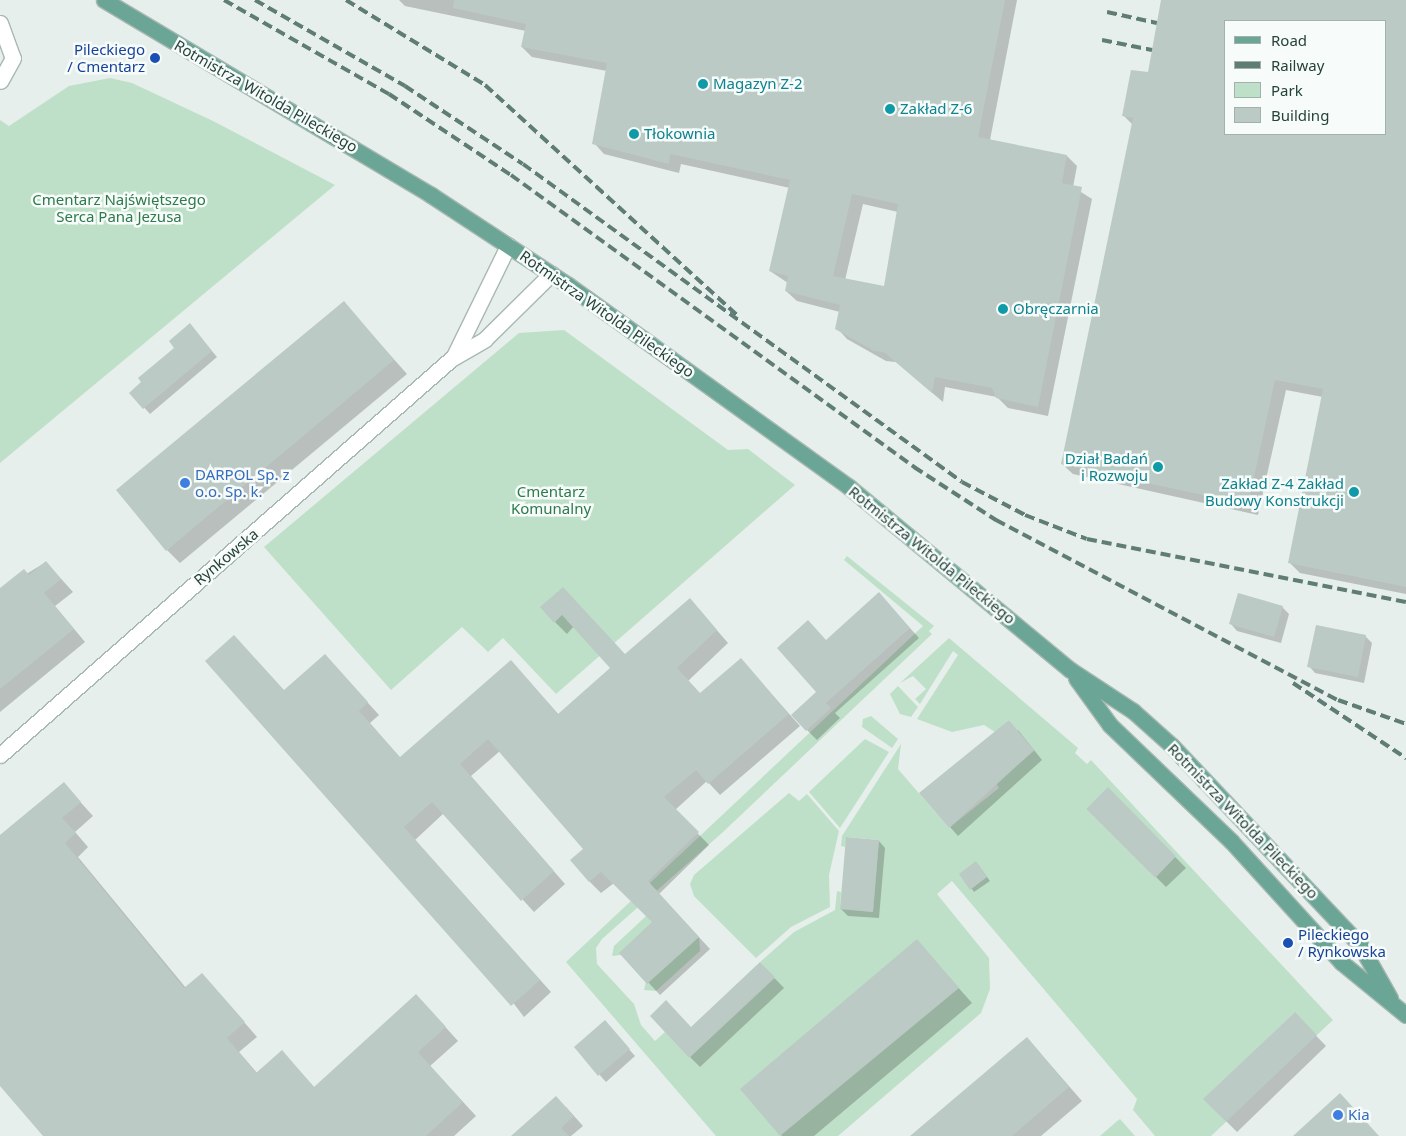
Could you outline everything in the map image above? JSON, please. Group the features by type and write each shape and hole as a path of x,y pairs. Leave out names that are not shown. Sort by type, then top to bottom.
{"main road":[{"name":"Rotmistrza Witolda Pileckiego","path":"108,3 374,160 551,274 849,487 1070,669 1133,712 1247,822 1360,945 1390,998"},
{"name":"Rotmistrza Witolda Pileckiego","path":"1070,669 1110,725 1231,841 1341,962 1390,998 1406,1015"}],"street":[{"path":"0,23 12,58 0,81"},
{"name":"Rynkowska","path":"451,359 508,246"},
{"name":"Rynkowska","path":"0,755 451,359 485,339 551,274"}],"green space":[{"name":"Cmentarz Najświętszego Serca Pana Jezusa","path":"110,78 132,83 213,121 335,185 0,463 0,120 9,126 69,86"},
{"name":"Cmentarz Komunalny","path":"564,330 728,450 748,449 795,485 556,694 503,638 488,652 462,627 391,690 264,547 519,333"},
{"path":"847,556 934,626 929,631 932,634 723,832 602,939 596,948 597,964 634,1004 641,1025 655,1041 665,1032 689,1058 775,978 760,962 794,932 835,910 837,891 841,892 840,909 873,912 879,840 847,837 845,847 841,846 842,836 901,744 898,769 949,828 999,788 996,783 1034,751 1009,720 995,732 984,725 952,732 917,719 958,655 953,651 920,704 915,699 926,689 913,676 900,683 949,638 1078,748 1075,753 1087,764 1091,760 1333,1020 1317,1035 1294,1013 1204,1099 1226,1122 1211,1136 1155,1136 1133,1110 1137,1099 952,881 937,894 989,958 990,989 981,1013 838,1136 716,1136 566,962 923,626 844,560","holes":["1108,788 1176,856 1155,878 1086,809"]},
{"path":"898,686 918,707 911,717 900,714 890,694"},
{"path":"871,716 898,739 892,748 862,727 863,719"},
{"path":"865,739 889,752 840,828 809,792"},
{"path":"789,793 799,801 807,794 839,831 829,875 830,907 791,927 756,958 694,896 690,884 694,875"},
{"path":"659,904 670,906 621,955 612,956 614,946"},
{"path":"699,937 700,951 656,991 644,990 646,982"},
{"path":"1120,1119 1135,1136 1100,1136 1116,1122"}],"building":[{"path":"454,0 1005,0 978,137 1067,155 1062,183 1082,187 1038,407 996,398 992,388 935,377 932,393 884,352 874,351 835,329 840,305 785,291 788,276 769,271 790,180 670,154 669,164 592,144 607,63 521,47 526,24 453,8","holes":["852,194 898,204 884,286 833,276"]},
{"path":"1161,0 1406,0 1406,587 1288,563 1323,389 1275,380 1248,505 1061,464 1133,118 1122,116 1131,70 1148,72"},
{"path":"344,301 394,360 166,551 116,490"},
{"path":"190,323 212,351 143,409 129,393 141,382 138,378 174,348 169,341"},
{"path":"46,561 61,579 44,593 74,629 0,689 0,588 24,569 29,575"},
{"path":"563,587 625,654 690,598 717,630 677,668 700,693 741,658 789,714 708,784 696,770 664,797 699,832 648,881 699,937 647,984 619,953 652,922 601,872 589,882 570,860 583,849 488,739 460,764 554,871 521,901 432,802 404,827 540,980 511,1006 205,661 234,635 284,690 325,654 368,702 359,711 400,757 511,660 558,714 610,668 562,615 554,623 540,607"},
{"path":"879,592 910,628 826,703 831,708 806,731 791,715 816,692 777,648 808,620 826,640"},
{"path":"1238,593 1283,606 1274,637 1229,624"},
{"path":"1316,625 1366,635 1358,677 1307,667"},
{"path":"1009,720 1034,750 949,828 919,793"},
{"path":"64,782 81,802 62,818 76,833 65,843 184,988 202,973 245,1022 227,1038 256,1073 282,1050 314,1087 416,994 446,1027 418,1052 463,1102 426,1136 43,1136 0,1086 0,835"},
{"path":"1108,787 1176,856 1155,878 1086,809"},
{"path":"846,837 879,840 873,912 840,909"},
{"path":"976,861 987,877 970,890 959,874"},
{"path":"917,939 959,988 780,1136 740,1089"},
{"path":"760,962 775,977 689,1058 650,1016 666,1000 691,1027"},
{"path":"1295,1012 1317,1035 1226,1122 1203,1099"},
{"path":"605,1020 630,1049 598,1076 574,1047"},
{"path":"1027,1037 1069,1087 1012,1136 910,1136"},
{"name":"Kia","path":"1340,1093 1379,1136 1293,1136"},
{"path":"556,1096 574,1116 561,1128 569,1136 511,1136"}],"railway":[{"path":"224,0 389,94 511,175 914,467 996,520 1338,700 1406,724"},
{"path":"255,0 405,86 523,164 962,482 1025,515 1087,539 1406,602"},
{"path":"346,0 485,85 738,316"},
{"path":"1107,12 1157,23"},
{"path":"1102,40 1152,50"},
{"path":"1293,683 1406,758"}],"place":[{"name":"Pileckiego / Cmentarz","path":"155,58"},
{"name":"Magazyn Z-2","path":"703,84"},
{"name":"Zakład Z-6","path":"890,109"},
{"name":"Tłokownia","path":"634,134"},
{"name":"Obręczarnia","path":"1003,309"},
{"name":"Dział Badań i Rozwoju","path":"1158,467"},
{"name":"DARPOL Sp. z o.o. Sp. k.","path":"185,483"},
{"name":"Zakład Z-4 Zakład Budowy Konstrukcji","path":"1354,492"},
{"name":"Pileckiego / Rynkowska","path":"1288,943"},
{"name":"Kia","path":"1338,1115"}]}
